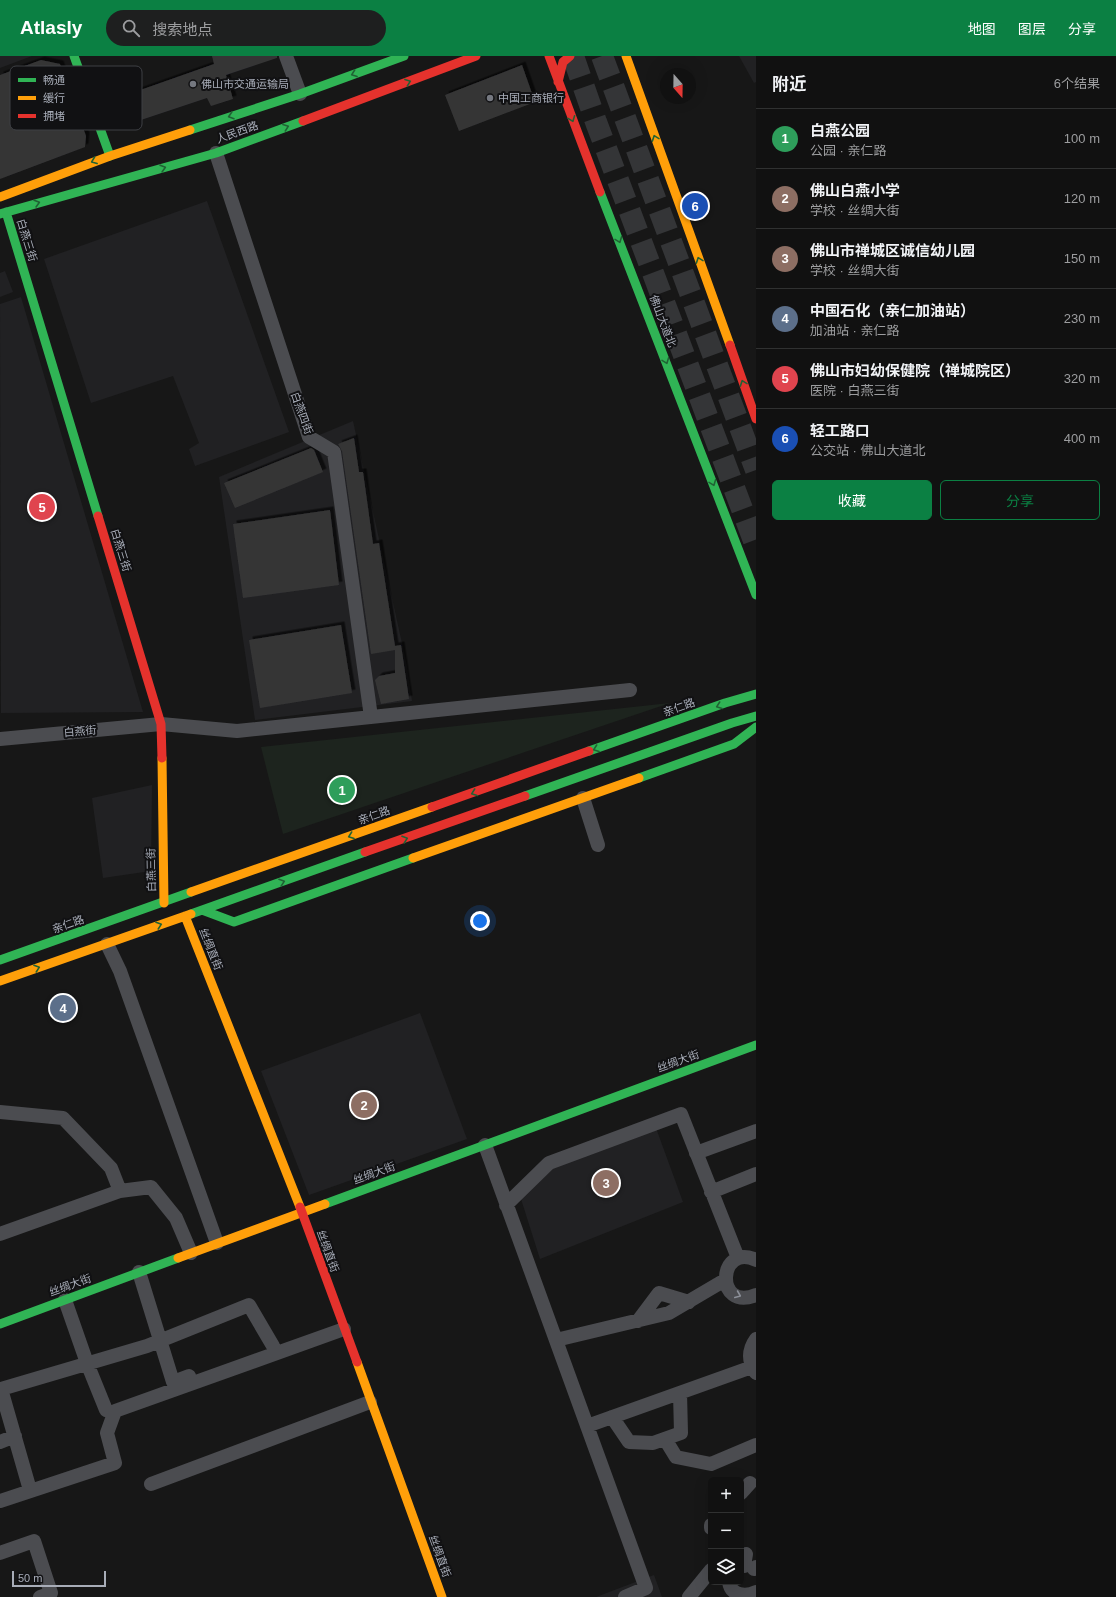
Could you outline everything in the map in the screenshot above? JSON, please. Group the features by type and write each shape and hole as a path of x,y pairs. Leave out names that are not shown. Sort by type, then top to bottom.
{"main road":[{"path":"74,56 78,66"},
{"name":"人民西路","path":"0,197 110,156 300,94 404,56"},
{"name":"人民西路","path":"3,213 216,153 476,56"},
{"name":"佛山大道北","path":"549,56 756,595"},
{"path":"558,82 563,62 570,56"},
{"path":"626,56 756,419"},
{"path":"638,60 637,64 641,99"},
{"path":"101,130 110,156"},
{"name":"白燕三街","path":"3,213 161,724 164,903"},
{"name":"亲仁路","path":"0,960 725,703 756,694"},
{"path":"0,981 724,725 756,716"},
{"path":"202,910 234,922 734,744 756,727"},
{"name":"丝绸直街","path":"185,916 302,1212 442,1597"},
{"name":"丝绸大街","path":"0,1324 756,1045"}],"street":[{"path":"286,56 300,94"},
{"name":"白燕四街","path":"216,153 309,437 334,452 371,717"},
{"name":"白燕街","path":"0,739 161,724 237,731 630,690"},
{"path":"583,798 598,845"},
{"path":"107,944 120,971 217,1243"},
{"path":"0,1112 63,1118 111,1168 120,1191"},
{"path":"506,1205 550,1163 681,1114 711,1192 750,1257 728,1267 725,1273 725,1280 731,1292 736,1296 743,1298 756,1296"},
{"path":"696,1153 756,1131"},
{"path":"485,1145 646,1588 625,1597"},
{"path":"711,1192 756,1174"},
{"path":"0,1234 120,1191 151,1187 176,1218 191,1253"},
{"path":"139,1272 159,1341 173,1382 308,1334"},
{"path":"556,1340 669,1313 725,1280"},
{"path":"638,1321 659,1293 689,1302"},
{"path":"65,1300 87,1363 106,1410"},
{"path":"30,1490 1,1389 159,1341 249,1305 272,1346"},
{"path":"0,1501 115,1463 107,1433 115,1411 344,1328"},
{"path":"587,1426 680,1393 754,1370 750,1360 750,1352 752,1344 756,1339"},
{"path":"612,1417 630,1442 653,1443 665,1439 681,1433 680,1393"},
{"path":"151,1484 370,1402"},
{"path":"0,1442 15,1436"},
{"path":"665,1439 676,1457 711,1464 756,1445"},
{"path":"0,1553 34,1541 51,1593 40,1597"},
{"path":"689,1597 708,1574"},
{"path":"730,1585 731,1589 735,1593 744,1597 756,1592"}],"shaded area":[{"path":"0,56 32,56 0,68"},
{"path":"739,56 756,56 756,82 754,83"},
{"path":"207,201 289,432 195,466 189,449 199,443 173,376 91,403 44,259"},
{"path":"5,271 13,292 0,297 0,273"},
{"path":"21,297 143,712 1,713 0,304"},
{"path":"353,421 407,666 412,701 255,720 219,477"},
{"path":"670,703 283,834 261,747"},
{"path":"152,785 151,871 103,878 92,798"},
{"path":"420,1013 467,1139 309,1195 261,1071"},
{"path":"656,1128 683,1202 540,1259 521,1199 551,1166"},
{"path":"654,1575 662,1597 596,1597"}],"building":[{"name":"佛山市交通运输局","path":"212,56 277,56 277,58 226,75 233,99 211,106 207,98 142,120 142,89 214,64"},
{"path":"41,60 60,64 61,66 25,66"},
{"name":"中国工商银行","path":"522,65 535,102 459,131 445,95"},
{"path":"10,71 10,130 84,130 86,136 85,147 0,179 0,75"},
{"path":"354,438 359,472 363,472 373,544 379,543 395,646 401,645 409,699 381,704 375,680 379,676 395,673 395,650 371,654 342,451 338,444"},
{"path":"311,448 314,450 323,472 235,508 224,483"},
{"path":"330,510 339,585 243,598 233,524"},
{"path":"341,625 352,693 260,708 249,640"}],"tunnel":[{"path":"573,56 596,122 756,546"},
{"path":"602,56 756,470"}],"traffic: fast":[{"path":"74,56 78,66"},
{"path":"190,130 300,94 404,56"},
{"path":"0,214 216,153 303,121"},
{"path":"101,130 110,156"},
{"path":"600,192 756,595"},
{"path":"6,212 98,516"},
{"path":"589,751 725,703 756,694"},
{"path":"525,796 732,723 756,716"},
{"path":"639,778 734,744 756,727"},
{"path":"191,914 365,852"},
{"path":"202,910 234,922 413,858"},
{"path":"0,960 191,892"},
{"path":"325,1204 756,1045"},
{"path":"0,1324 178,1258"}],"traffic: slow":[{"path":"626,56 730,345"},
{"path":"0,197 110,156 190,130"},
{"path":"162,758 164,903"},
{"path":"413,858 639,778"},
{"path":"191,892 432,807"},
{"path":"0,981 191,914"},
{"path":"185,916 300,1207"},
{"path":"178,1258 325,1204"},
{"path":"357,1362 442,1597"}],"traffic: jam":[{"path":"303,121 476,56"},
{"path":"549,56 600,192"},
{"path":"558,82 563,62 570,56"},
{"path":"730,345 756,419"},
{"path":"98,516 161,724 162,758"},
{"path":"432,807 589,751"},
{"path":"365,852 525,796"},
{"path":"300,1207 357,1362"}],"place":[{"name":"佛山市交通运输局","path":"193,84"},
{"name":"中国工商银行","path":"490,98"},
{"name":"轻工路口","path":"695,206"},
{"name":"佛山市妇幼保健院（禅城院区）","path":"42,507"},
{"name":"白燕公园","path":"342,790"},
{"name":"中国石化（亲仁加油站）","path":"63,1008"},
{"name":"佛山白燕小学","path":"364,1105"},
{"name":"佛山市禅城区诚信幼儿园","path":"606,1183"}]}
